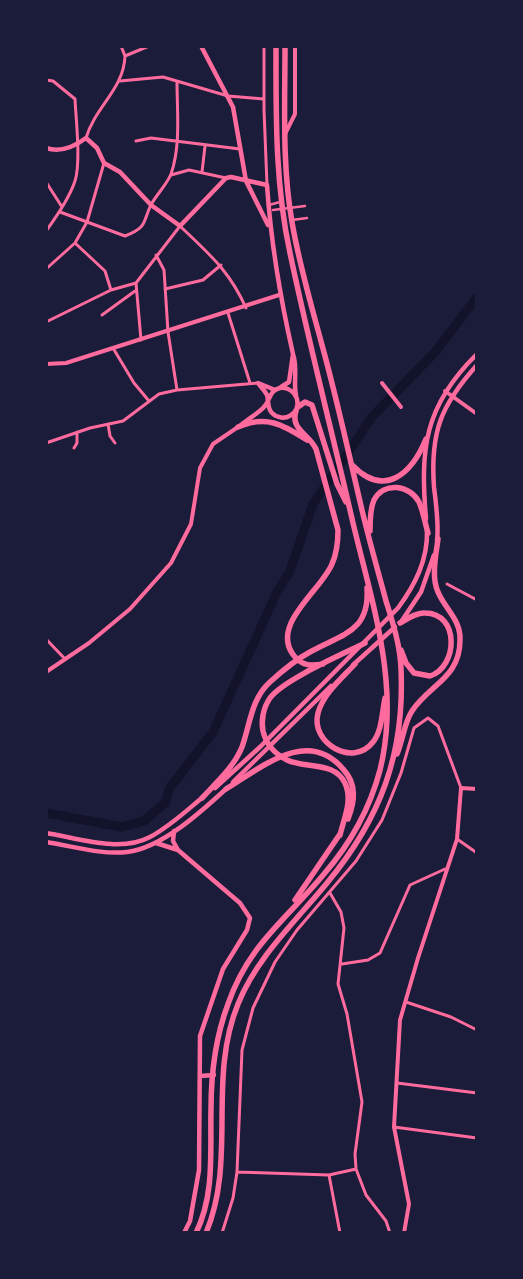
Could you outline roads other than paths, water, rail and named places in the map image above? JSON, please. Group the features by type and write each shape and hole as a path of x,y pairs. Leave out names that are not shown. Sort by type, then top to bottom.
{"highway":[{"path":"196,1233 202,1219 210,1186 212,1130 210,1108 218,1036 227,1006 241,971 256,948 324,874 355,831 376,784 384,753 388,714 387,688 378,620 304,315 280,202 276,159 276,46"},
{"path":"285,46 286,134 292,220 309,301 370,543 397,638 406,663 414,673 420,676 436,674 448,659 452,639 443,619 437,614 425,612 400,623"},
{"path":"323,664 306,665 296,658 288,647 287,631 293,619 332,565 338,542 338,530 313,442 294,422 296,409 305,402 312,406 337,484 350,510"},
{"path":"238,427 258,420 280,426 306,438 320,463"},
{"path":"351,463 372,480 380,481 398,477 416,461 426,439"},
{"path":"370,543 372,506 379,493 391,487 405,489 418,501 428,532"},
{"path":"206,1233 219,1186 222,1163 220,1093 225,1043 238,1003 256,968 328,881 357,842 393,765 412,710 447,678 458,655 460,632 452,613 438,592 435,578 438,539"},
{"path":"202,798 235,760 241,748 256,701 266,685 309,653 356,628 367,608 366,576"},
{"path":"393,765 400,724 401,693 401,666 397,638"},
{"path":"340,835 349,803 349,794 344,782 328,768 286,759 268,744 262,727 263,716 266,705 276,691 365,642"},
{"path":"355,664 322,702 317,726 327,744 342,752 355,753 365,750 379,732 387,688"},
{"path":"226,790 260,766 289,753 301,750 319,752 336,760 348,774 354,791 352,808 340,835 285,915"}],"main road":[{"path":"201,46 233,107 246,181 269,228"},
{"path":"46,148 56,152 77,145 86,138 97,148 104,163 120,172 151,205 180,226 226,178 231,177 267,186 269,228 279,295 296,363 294,388 297,397 296,409 288,417 278,417 270,411 266,394 258,383"},
{"path":"238,427 268,402 278,389 289,382 293,354"},
{"path":"46,833 118,844 150,838 229,776 372,636 398,608 411,590 421,569 428,532 424,464 426,439 444,391 477,354"},
{"path":"46,842 109,852 126,852 142,849 156,843 226,790 355,664 400,623 421,592 438,539 433,451 438,427 450,397 477,365"},
{"path":"258,383 278,389 290,390 297,397"},
{"path":"174,831 173,841 178,850 240,903 250,918 248,930 223,969 212,996 200,1036 199,1170 190,1221 184,1233"},
{"path":"156,843 178,850"},
{"path":"200,1076 214,1075"}],"street":[{"path":"92,46 102,46"},
{"path":"86,138 91,122 120,81 125,68 125,56 121,46"},
{"path":"125,56 148,46"},
{"path":"264,46 267,186"},
{"path":"286,134 295,114 295,46"},
{"path":"120,81 163,77 228,96 264,99"},
{"path":"46,80 53,82 75,100 77,145 76,180 61,210 46,231"},
{"path":"46,182 61,210 125,236 139,231 147,219 151,205 171,174 176,141 177,82"},
{"path":"136,141 151,138 240,149"},
{"path":"202,172 205,146"},
{"path":"46,269 75,243 87,222 104,163"},
{"path":"171,174 189,170 226,178"},
{"path":"268,205 280,202"},
{"path":"273,210 305,206"},
{"path":"292,220 307,218"},
{"path":"141,340 136,283 180,226 221,265 235,284 246,308"},
{"path":"75,243 105,271 111,290"},
{"path":"156,255 164,270 168,332 177,390"},
{"path":"165,289 204,280 221,265"},
{"path":"46,322 111,290 136,283"},
{"path":"102,315 136,291"},
{"path":"46,364 66,363 112,347 246,308 279,295"},
{"path":"228,313 250,383"},
{"path":"112,347 134,383 149,401"},
{"path":"46,442 123,421 159,394 177,390 258,383"},
{"path":"382,383 401,407"},
{"path":"444,391 477,414"},
{"path":"108,424 110,436 115,443"},
{"path":"46,672 130,609 171,563 192,524 200,468 213,444 238,427"},
{"path":"74,448 77,443 77,432"},
{"path":"447,584 477,600"},
{"path":"46,639 65,659"},
{"path":"222,1233 233,1198 237,1172 242,1050 253,1008 276,962 297,930 356,861 382,820 401,773 414,728 428,718 438,726 461,788 456,839 445,869 400,1020 394,1127 409,1204 404,1233"},
{"path":"461,788 477,788"},
{"path":"456,839 477,852"},
{"path":"342,964 368,960 380,953 410,885 445,869"},
{"path":"330,893 341,912 344,928 342,964 338,984 347,1014 362,1102 355,1154 356,1168 366,1195 386,1221 390,1233"},
{"path":"406,1002 451,1017 477,1030"},
{"path":"397,1083 477,1093"},
{"path":"394,1127 477,1138"},
{"path":"237,1172 329,1174 356,1168"},
{"path":"329,1174 340,1233"}],"waterway":[{"path":"46,813 122,827 144,821 166,802 169,789 213,732 277,592 290,571 313,504 372,417 436,351 477,297"}]}
